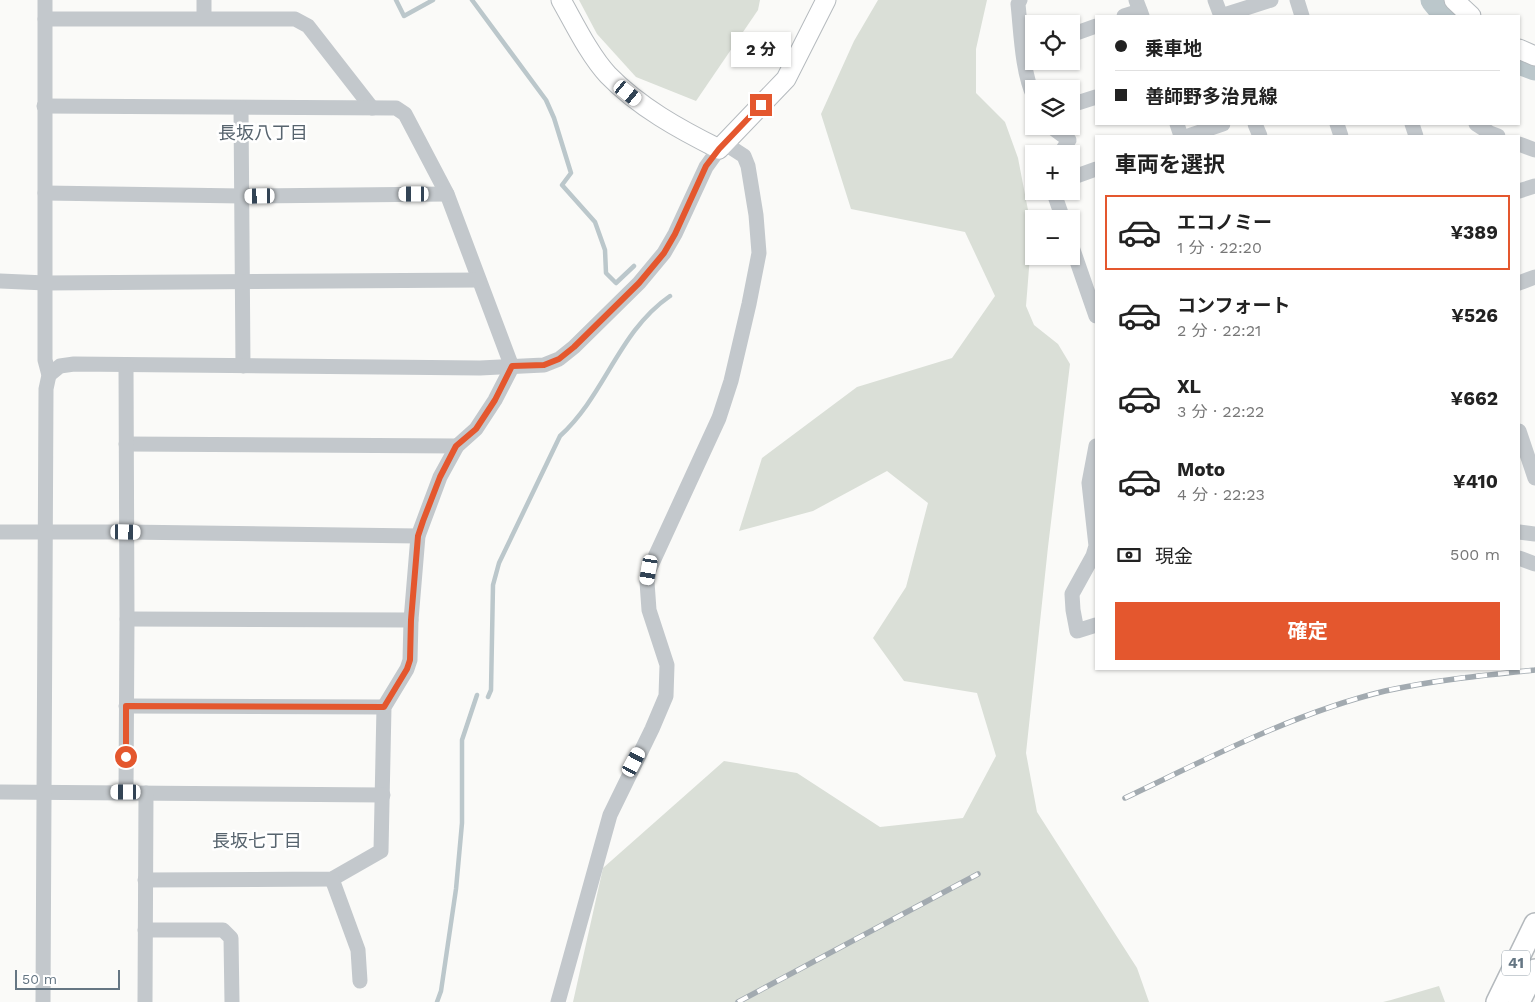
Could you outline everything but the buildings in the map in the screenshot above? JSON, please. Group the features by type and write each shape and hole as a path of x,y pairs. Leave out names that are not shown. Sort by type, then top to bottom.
{"highway":[{"name":"41","path":"1497,1002 1535,924"},
{"name":"41","path":"1520,1002 1535,970"}],"main road":[{"path":"561,0 583,39 606,73 646,108 679,128 722,146 786,79 826,0"},
{"path":"1454,0 1470,15"},
{"path":"1520,49 1535,56"}],"street":[{"path":"43,1002 46,389 49,375 45,360 45,0"},
{"path":"204,0 204,18"},
{"path":"1020,0 1018,4 1025,36"},
{"path":"1215,0 1221,15"},
{"path":"1224,15 1271,0"},
{"path":"1297,0 1302,15"},
{"path":"1126,15 1139,9"},
{"path":"45,19 204,18 295,20 308,26 372,108"},
{"path":"1080,32 1095,26"},
{"path":"1080,102 1095,97"},
{"path":"44,106 396,108 405,114 447,194 512,366 495,400 476,429 456,446 440,477 418,536 411,620 410,660 407,669 384,707 381,851 332,879 145,880"},
{"path":"241,108 243,366"},
{"path":"1191,135 1220,125"},
{"path":"1478,125 1495,135"},
{"path":"1062,135 1069,140 1066,145"},
{"path":"1520,144 1535,150"},
{"path":"49,375 60,366 470,368 544,365 559,359 574,347 639,283 664,253 675,234 706,166 722,146 744,156 748,166 755,205 759,253 749,304 731,381 719,418 649,570 647,582 649,610 667,666 666,696 610,815 558,1002"},
{"path":"1080,175 1095,169"},
{"path":"1520,191 1535,186"},
{"path":"45,193 242,196 447,194"},
{"path":"1078,265 1095,313"},
{"path":"0,281 46,283 479,280"},
{"path":"126,365 126,792"},
{"path":"1520,434 1535,478"},
{"path":"126,444 456,446"},
{"path":"1095,451 1089,483 1095,537"},
{"path":"0,532 418,536"},
{"path":"1520,532 1535,534"},
{"path":"1095,549 1072,594 1077,631 1095,625"},
{"path":"1520,558 1535,564"},
{"path":"127,619 411,620"},
{"path":"126,706 384,707"},
{"path":"0,792 383,795"},
{"path":"144,1002 146,792"},
{"path":"332,879 358,950 360,980"},
{"path":"145,930 223,930 232,938 232,1002"}],"shaded area":[{"path":"579,0 760,0 758,10 696,101 636,77 597,34"},
{"path":"878,0 987,0 976,49 976,93 1005,122 1018,158 1028,210 1025,210 1025,265 1029,265 1026,306 1034,325 1058,344 1070,364 1026,753 1037,812 1137,968 1149,1002 573,1002 603,868 724,761 797,773 880,827 963,818 996,756 977,693 904,681 873,638 906,587 928,503 887,471 813,511 739,531 762,458 857,387 952,358 995,296 965,232 851,209 821,114 854,41"},
{"path":"1439,986 1445,1002 1383,1002 1391,1000"}],"waterway":[{"path":"396,0 404,16 433,0"},
{"path":"472,0 546,100 554,118 571,173 562,185 595,222 605,250 606,273 616,283 634,266"},
{"path":"1433,0 1445,15"},
{"path":"1520,62 1535,68"},
{"path":"488,697 491,690 493,585 499,563 560,436 589,401 637,327 670,296"},
{"path":"437,1002 441,991 456,889 462,823 462,740 477,695"}],"railway":[{"path":"1125,798 1252,738 1318,711 1351,700 1422,684 1535,670"},
{"path":"738,1002 978,874"}],"district":[{"name":"長坂八丁目","path":"263,132"},
{"name":"長坂七丁目","path":"257,840"}],"route":[{"path":"126,757 126,706 384,707 407,669 410,660 411,620 418,536 440,477 456,446 476,429 495,400 512,366 544,365 559,359 574,347 652,269 675,234 706,166 719,149 761,105"}]}
